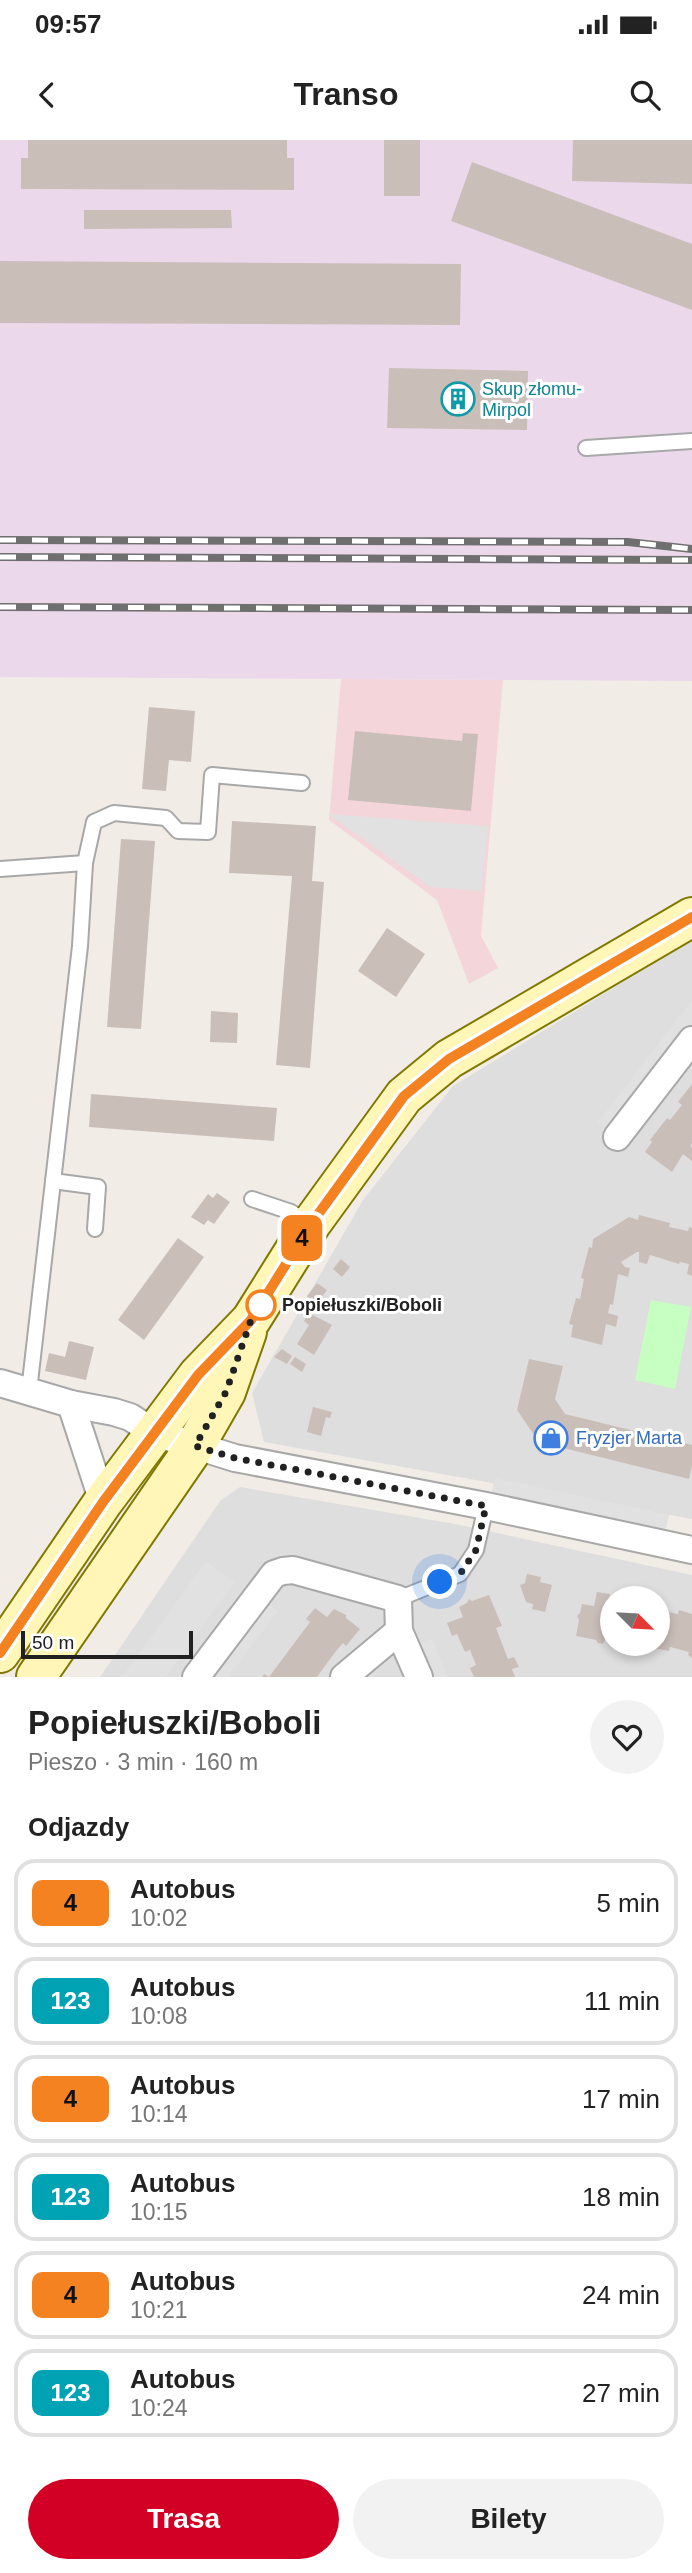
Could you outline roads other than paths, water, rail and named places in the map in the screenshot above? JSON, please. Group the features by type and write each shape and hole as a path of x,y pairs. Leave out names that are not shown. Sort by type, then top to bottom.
{"street":[{"path":"5,1634 198,1375 251,1320 311,1224 404,1096 449,1059 692,917"},
{"path":"617,1137 692,1040"},
{"path":"36,1677 195,1446 226,1392 251,1320"},
{"path":"0,1383 71,1404 109,1428 123,1433 155,1433 235,1458 691,1544"},
{"path":"71,1404 103,1502"},
{"path":"197,1677 274,1574 283,1571 305,1573 398,1599 400,1631 419,1677"},
{"path":"344,1677 400,1631"}],"lane":[{"path":"586,448 692,441"},
{"path":"29,1391 80,946 85,863 94,822 114,813 166,818 178,831 208,832 212,775 302,783"},
{"path":"0,869 85,863"},
{"path":"53,1181 98,1187 95,1229"},
{"path":"252,1199 291,1212 311,1224"},
{"path":"398,1599 460,1574 476,1550 486,1506"}],"railway":[{"path":"0,540 628,542 692,549"},
{"path":"0,557 692,560"},
{"path":"0,607 692,610"}],"place":[{"name":"Skup złomu- Mirpol","path":"458,399"},
{"name":"Popiełuszki/Boboli","path":"261,1305"},
{"name":"Fryzjer Marta","path":"551,1438"}]}
